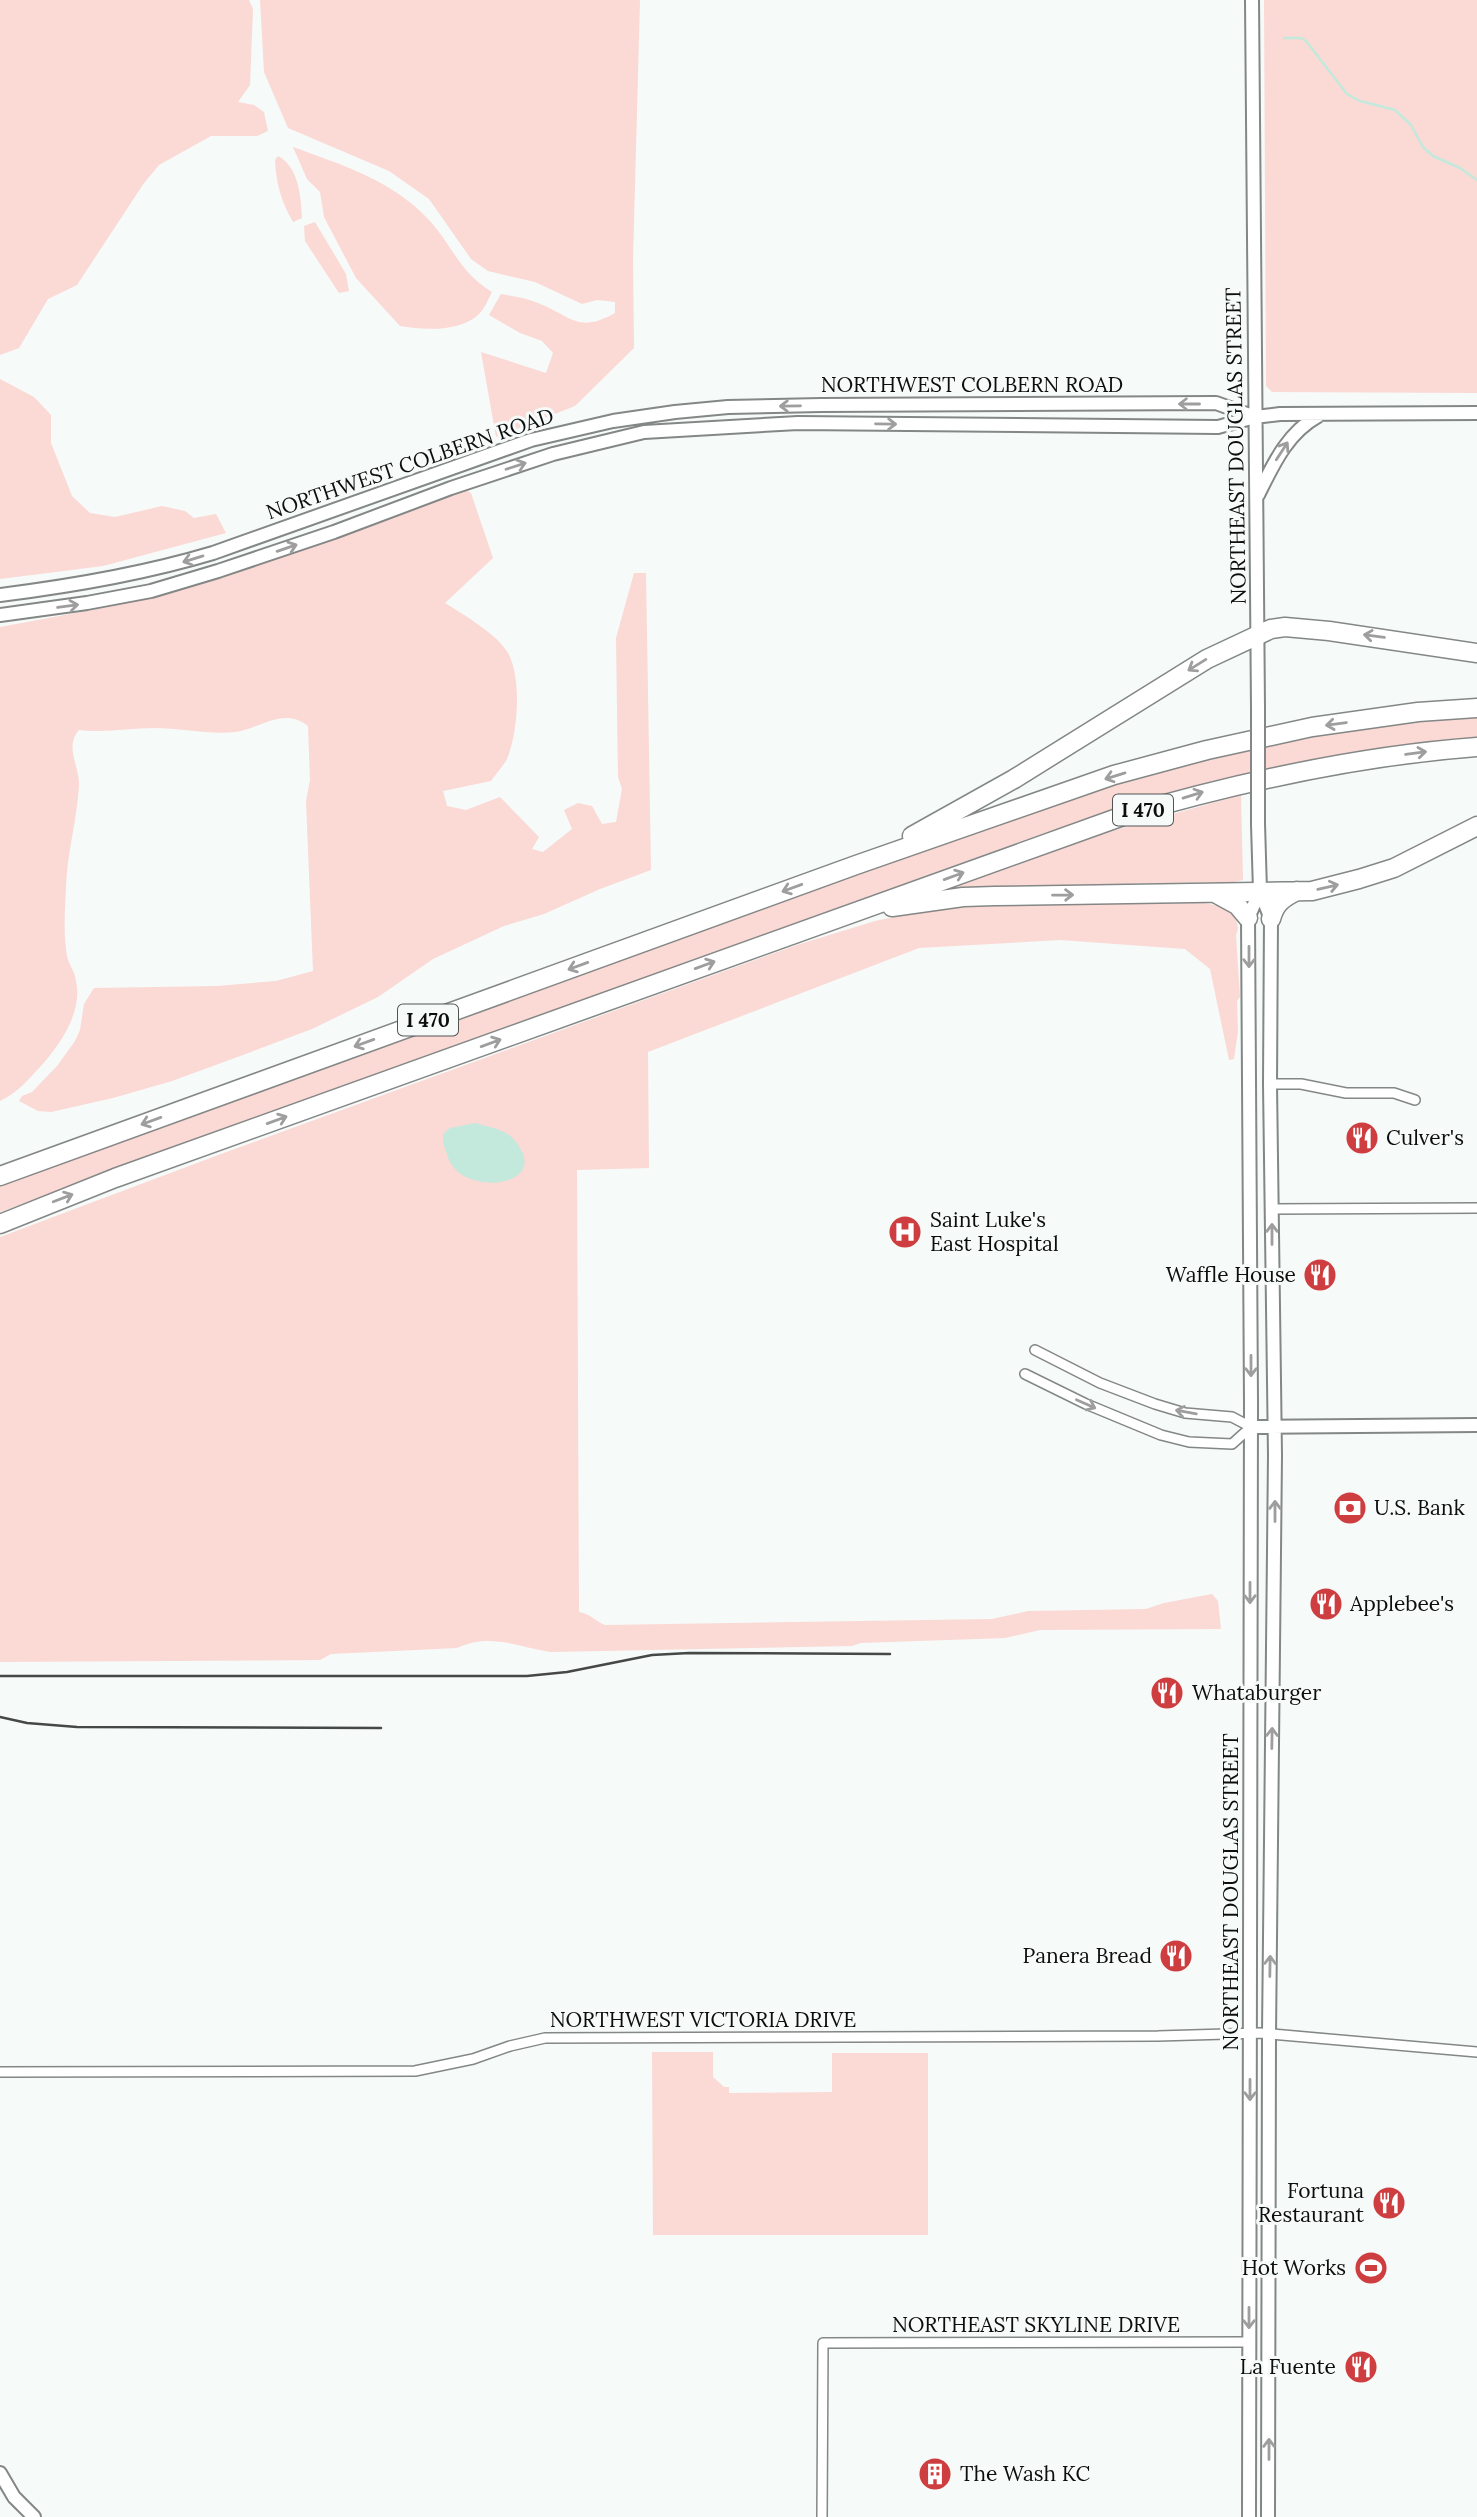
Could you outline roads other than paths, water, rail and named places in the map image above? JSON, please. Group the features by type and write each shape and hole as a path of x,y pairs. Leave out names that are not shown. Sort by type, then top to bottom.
{"highway":[{"path":"856,865 992,791 1208,659 1258,634 1285,627 1477,653"},
{"name":"I 470","path":"0,1176 856,865 1114,775 1208,750 1312,727 1419,712 1477,708"},
{"name":"I 470","path":"0,1224 115,1178 1123,816 1205,792 1356,761 1477,747"},
{"path":"821,924 904,904 963,897 1312,891 1394,868 1477,826"},
{"path":"1271,919 1275,906 1285,896 1297,891"},
{"path":"1212,892 1237,905 1248,918"}],"main road":[{"name":"NORTHEAST DOUGLAS STREET","path":"1252,0 1258,824 1260,891 1271,919 1275,1536 1269,2034 1268,2517"},
{"name":"NORTHWEST COLBERN ROAD","path":"0,595 69,586 163,568 531,440 613,421 675,412 728,407 808,405 1216,403 1255,417"},
{"path":"675,412 677,429"},
{"name":"NORTHWEST COLBERN ROAD","path":"0,615 151,591 334,532 451,488 553,454 644,432 798,423 1218,427 1255,417 1321,414 1477,414"},
{"path":"1257,498 1286,444 1307,422 1321,414"},
{"name":"NORTHEAST DOUGLAS STREET","path":"1249,2517 1251,1427 1248,918 1260,891"},
{"path":"1251,1427 1477,1425"},
{"path":"1249,2343 1259,2345 1265,2350 1269,2364"},
{"path":"0,2473 14,2497 33,2517"}],"street":[{"path":"1270,1084 1301,1084 1346,1093 1394,1093 1415,1100"},
{"path":"1272,1209 1477,1208"},
{"path":"1025,1374 1086,1404 1149,1430 1189,1442 1232,1444 1251,1427 1231,1417 1185,1413 1155,1404 1100,1383 1035,1350"},
{"name":"NORTHWEST VICTORIA DRIVE","path":"0,2072 415,2071 473,2059 510,2046 545,2038 1269,2034 1477,2053"},
{"name":"NORTHEAST SKYLINE DRIVE","path":"822,2517 823,2343 1249,2343"}],"waterway":[{"path":"1284,38 1301,38 1306,41 1347,94 1360,101 1395,110 1411,125 1423,147 1433,156 1460,168 1477,180"}],"railway":[{"path":"0,1676 527,1676 567,1672 652,1655 890,1654"},
{"path":"0,1717 27,1723 77,1727 381,1728"}],"place":[{"name":"Culver's","path":"1362,1138"},
{"name":"Saint Luke's East Hospital","path":"905,1232"},
{"name":"Waffle House","path":"1320,1275"},
{"name":"U.S. Bank","path":"1350,1508"},
{"name":"Applebee's","path":"1326,1604"},
{"name":"Whataburger","path":"1167,1693"},
{"name":"Panera Bread","path":"1176,1956"},
{"name":"Fortuna Restaurant","path":"1389,2203"},
{"name":"Hot Works","path":"1371,2268"},
{"name":"La Fuente","path":"1361,2367"},
{"name":"The Wash KC","path":"935,2474"}]}
